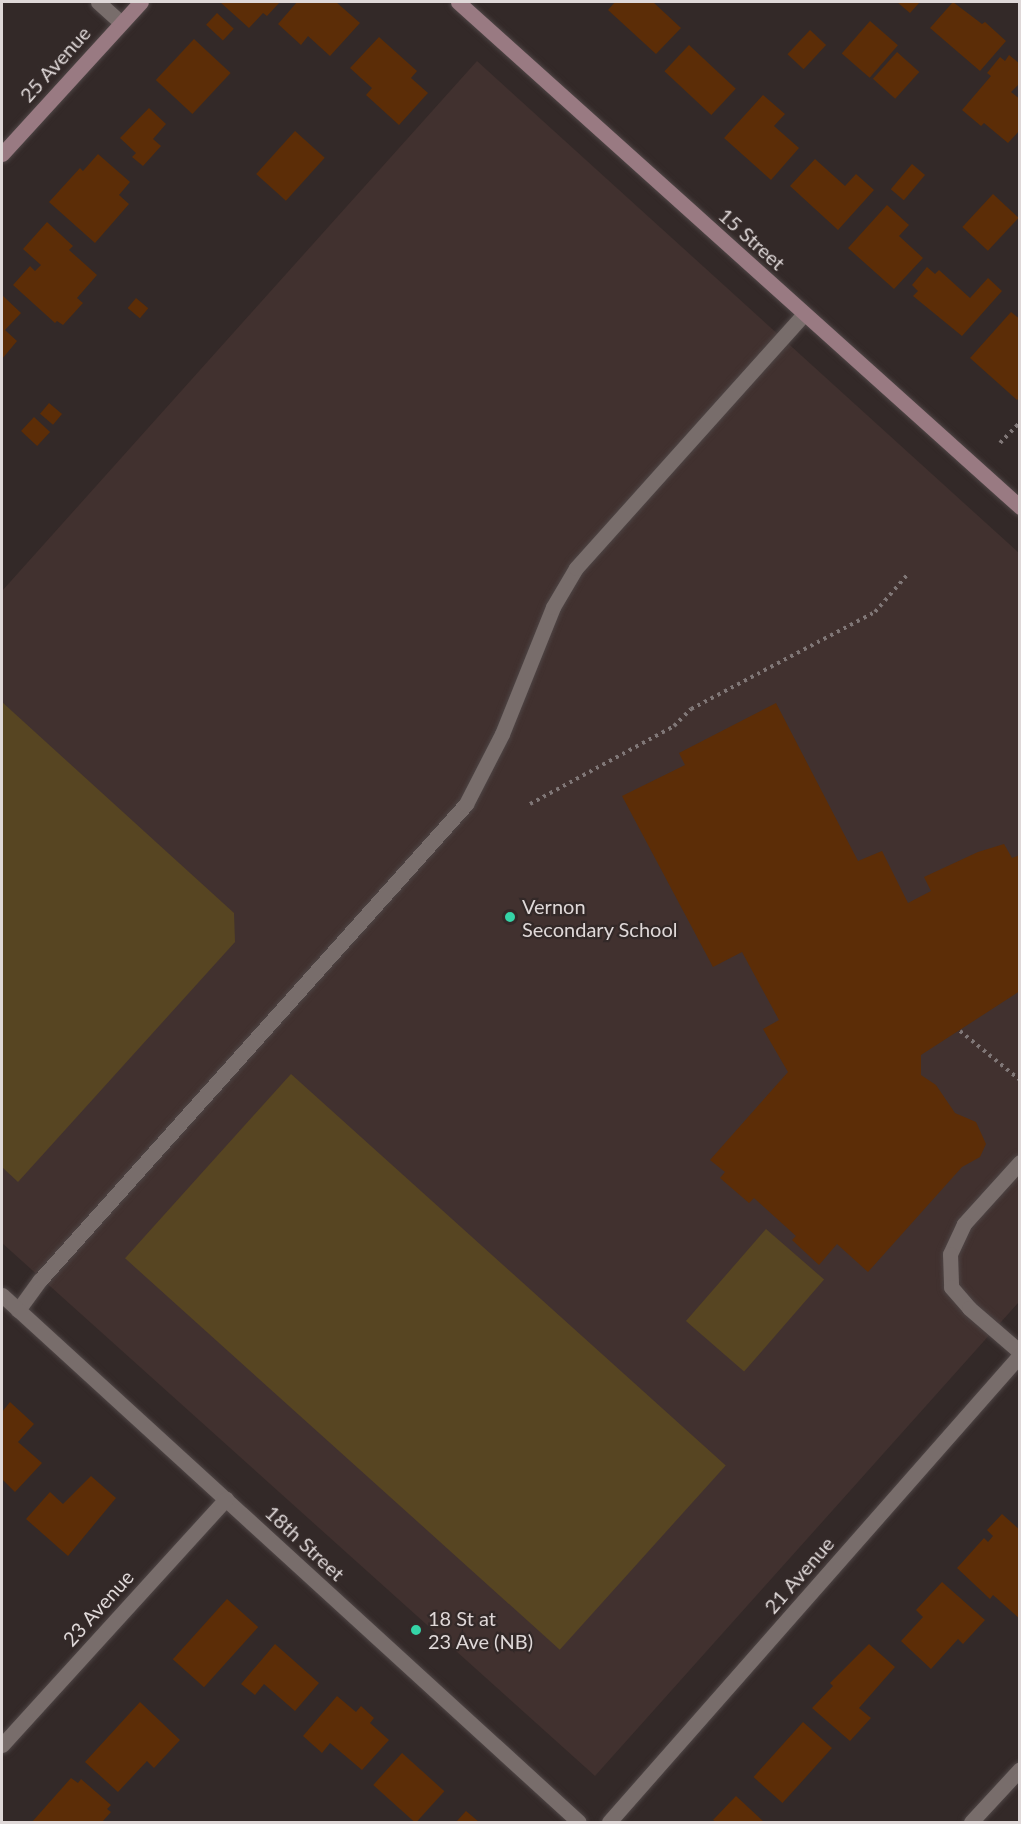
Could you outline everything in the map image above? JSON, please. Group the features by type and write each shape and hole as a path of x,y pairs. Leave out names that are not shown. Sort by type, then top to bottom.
{"street":[{"path":"98,2 121,23"},
{"name":"25 Avenue","path":"2,154 141,2"},
{"name":"15 Street","path":"458,2 1020,507"},
{"path":"18,1310 40,1280 466,804 502,734 553,607 576,568 804,314"},
{"path":"1020,1162 964,1224 950,1254 951,1287 969,1308 1020,1353"},
{"name":"18th Street","path":"2,1295 579,1822"},
{"name":"21 Avenue","path":"609,1822 1020,1353"},
{"name":"23 Avenue","path":"2,1745 226,1499"},
{"path":"971,1822 1020,1769"}],"path":[{"path":"1000,443 1020,422"},
{"path":"530,804 674,726 691,709 875,612 908,575"},
{"path":"960,1031 1020,1080"}],"shaded area":[{"name":"Vernon Secondary School","path":"477,61 1019,553 1019,1302 595,1776 2,1243 2,591"},
{"path":"2,702 234,913 235,942 18,1182 2,1167"},
{"path":"291,1074 726,1465 560,1650 125,1258"},
{"path":"766,1229 824,1280 744,1372 686,1321"}],"building":[{"path":"220,2 280,2 267,16 263,13 249,28"},
{"path":"297,2 336,2 360,23 330,56 308,36 301,45 278,24"},
{"path":"615,2 653,2 681,28 656,54 608,10"},
{"path":"897,2 920,2 910,13"},
{"path":"953,2 982,24 985,22 1006,41 980,71 930,28"},
{"path":"217,13 234,29 223,40 206,25"},
{"path":"870,21 898,45 870,78 842,53"},
{"path":"810,30 826,45 804,69 787,54"},
{"path":"379,37 417,71 411,78 428,93 399,125 366,95 372,88 350,68"},
{"path":"194,39 231,73 192,114 156,80"},
{"path":"689,45 736,89 711,115 664,71"},
{"path":"897,52 919,72 895,99 873,79"},
{"path":"1009,55 1020,64 1020,83 1011,92 1020,99 1020,130 1008,143 984,123 981,126 962,110 991,76 987,73 1000,57 1005,61"},
{"path":"763,95 785,114 774,126 799,148 771,180 724,138"},
{"path":"149,108 166,124 153,139 161,146 143,166 132,157 136,153 120,138"},
{"path":"295,131 325,158 286,201 256,174"},
{"path":"98,154 130,182 119,195 129,204 95,243 49,202 80,168 83,171"},
{"path":"815,159 845,186 856,174 874,190 838,230 790,186"},
{"path":"912,164 925,175 904,200 891,189"},
{"path":"993,194 1019,218 988,251 962,227"},
{"path":"887,205 909,225 899,236 923,258 894,289 848,248"},
{"path":"47,222 73,246 69,250 97,275 77,298 83,303 63,325 57,321 55,323 13,285 30,266 35,271 41,265 23,249"},
{"path":"927,267 935,274 939,270 970,298 988,278 1002,291 962,336 913,296 918,291 912,285"},
{"path":"2,295 21,313 5,330 17,341 2,359"},
{"path":"136,298 148,308 140,318 128,308"},
{"path":"1011,312 1020,319 1020,397 1017,400 970,358"},
{"path":"49,403 62,414 53,425 40,414"},
{"path":"34,417 50,432 37,446 21,431"},
{"name":"Vernon Secondary School","path":"776,703 858,861 882,851 908,903 931,891 924,877 978,852 1004,844 1012,858 1020,855 1020,991 921,1055 921,1075 936,1085 955,1113 976,1122 986,1144 980,1157 962,1167 868,1272 837,1244 819,1265 792,1240 796,1236 754,1198 749,1203 720,1178 725,1172 710,1160 788,1072 763,1029 779,1020 742,952 713,967 622,796 685,765 679,753"},
{"path":"10,1402 34,1424 18,1442 42,1463 15,1492 2,1479 2,1412"},
{"path":"91,1476 116,1498 68,1556 26,1519 50,1492 63,1504"},
{"path":"1002,1514 1020,1530 1020,1619 993,1595 990,1599 957,1568 984,1538 988,1542 993,1536 987,1530"},
{"path":"942,1582 985,1620 963,1644 958,1639 931,1669 901,1641 923,1617 916,1610"},
{"path":"227,1599 258,1627 204,1687 173,1659"},
{"path":"275,1644 319,1683 295,1711 264,1684 255,1695 241,1684"},
{"path":"869,1644 895,1667 859,1708 871,1718 850,1741 812,1708 833,1686 830,1683"},
{"path":"337,1696 356,1712 361,1706 374,1718 370,1723 389,1740 362,1770 330,1743 322,1753 303,1736"},
{"path":"140,1702 180,1740 154,1768 147,1761 118,1792 85,1762"},
{"path":"803,1722 832,1748 782,1803 753,1777"},
{"path":"402,1753 444,1791 414,1822 373,1785"},
{"path":"71,1778 78,1783 81,1779 111,1805 107,1809 111,1812 102,1822 32,1822"},
{"path":"736,1796 764,1822 716,1822 713,1820"},
{"path":"466,1811 479,1822 456,1822"}],"place":[{"name":"Vernon Secondary School","path":"510,917"},
{"name":"18 St at 23 Ave (NB)","path":"416,1630"}]}
